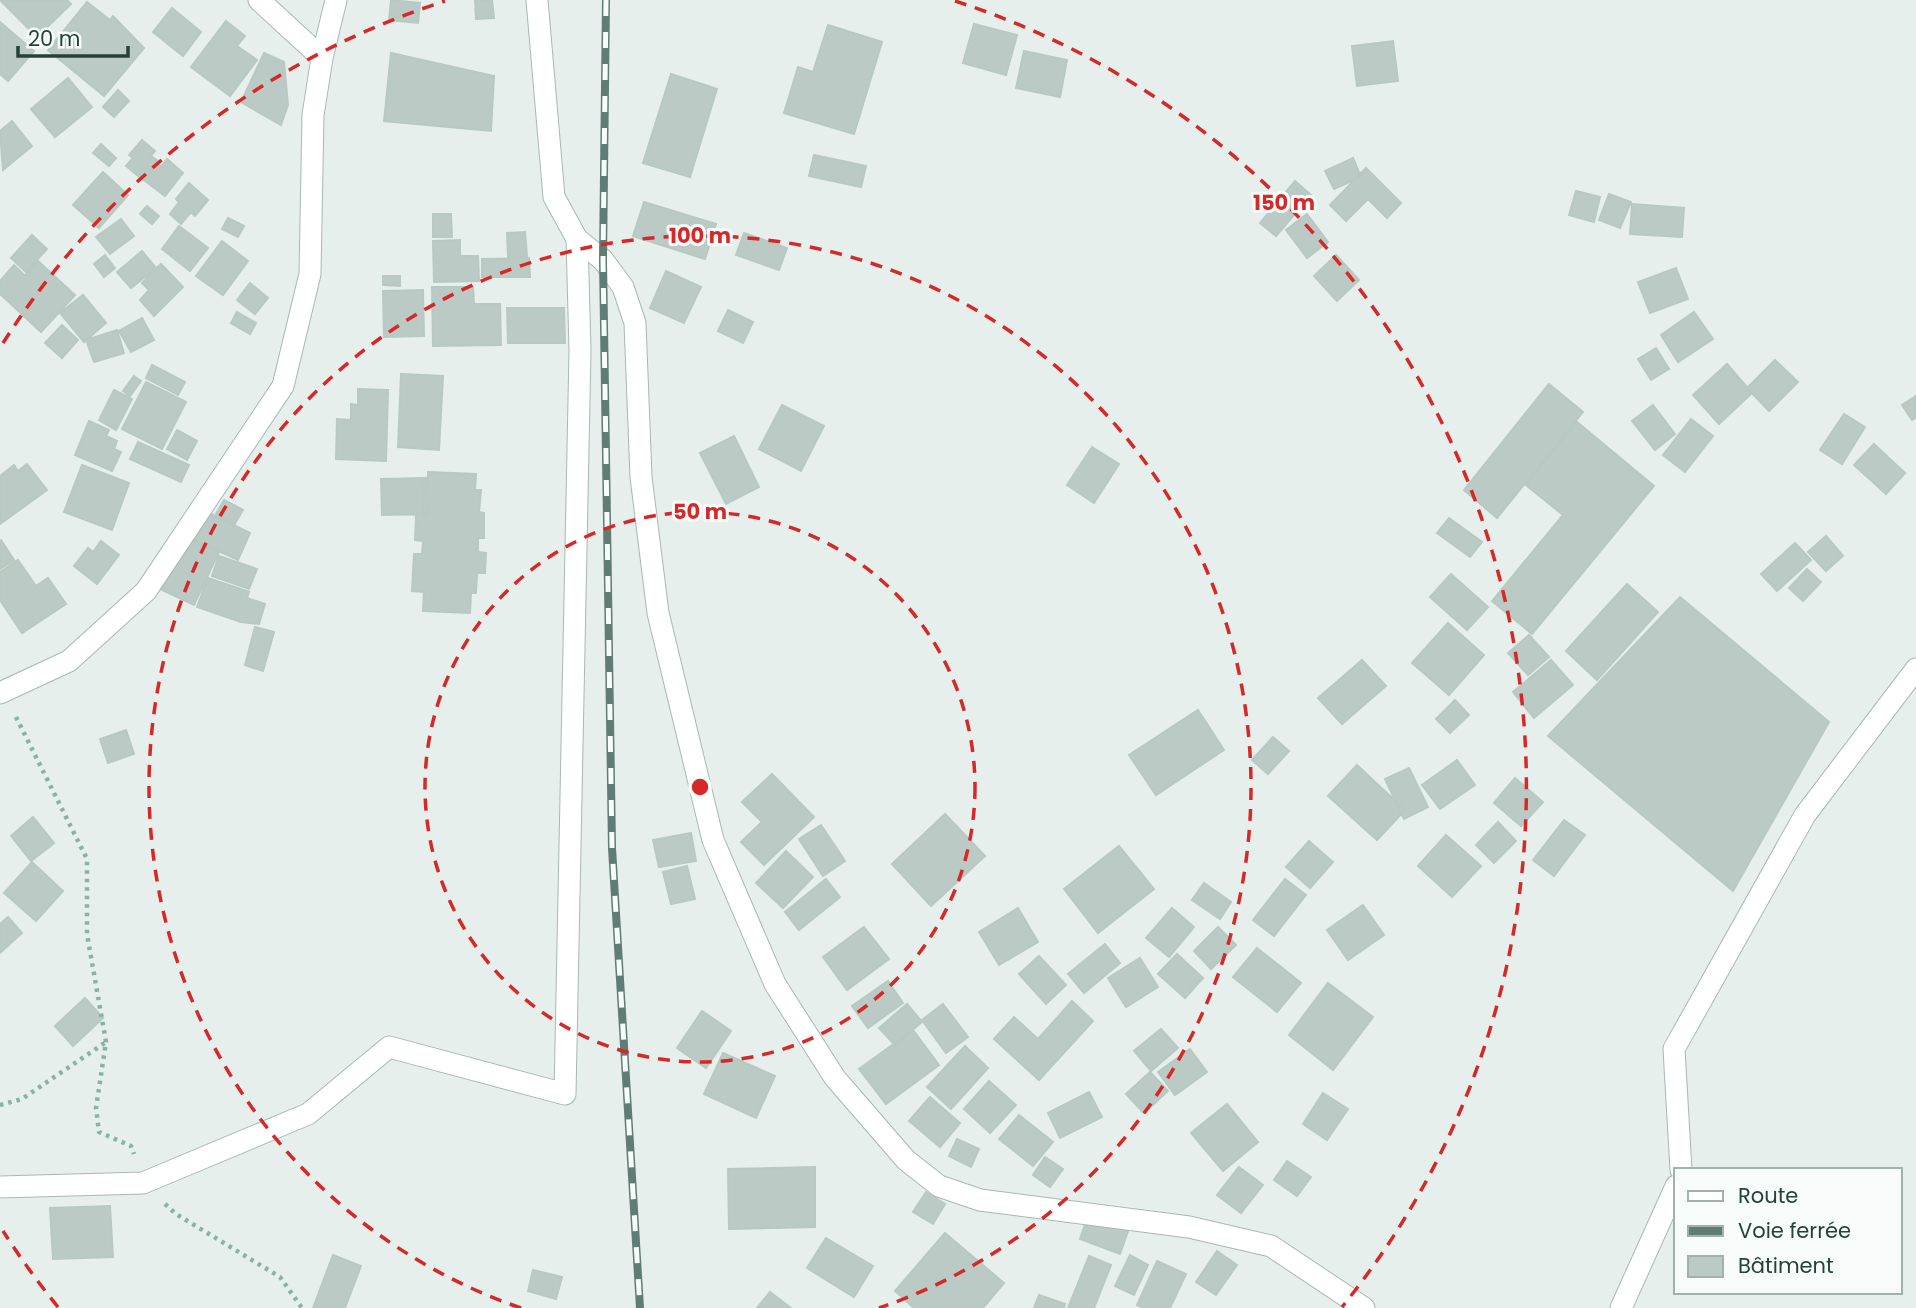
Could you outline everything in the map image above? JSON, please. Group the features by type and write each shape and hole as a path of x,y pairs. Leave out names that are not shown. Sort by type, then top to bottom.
{"street":[{"path":"259,0 322,58"},
{"path":"2,693 69,661 146,591 282,386 310,274 313,116 322,58 336,0"},
{"path":"537,0 554,197 577,239 603,260 623,287 635,323 640,477 658,613 713,840 775,984 835,1077 906,1160 939,1186 980,1200 1189,1227 1271,1246 1364,1308"},
{"path":"0,1187 143,1183 308,1114 389,1047 565,1094 580,363 577,239"},
{"path":"1681,1168 1674,1049 1805,815 1916,669"},
{"path":"1621,1308 1674,1190"}],"path":[{"path":"2,693 87,859 87,934 106,1042 96,1108 99,1132 131,1146 143,1183 176,1214 280,1277 302,1308"},
{"path":"0,1105 22,1099 106,1042"}],"building":[{"path":"0,0 67,0 71,4 37,37"},
{"path":"391,0 420,3 418,23 389,20"},
{"path":"475,0 492,0 494,18 476,19"},
{"path":"87,2 110,20 113,16 144,48 104,96 48,50"},
{"path":"172,8 201,32 183,56 153,32"},
{"path":"226,21 245,36 237,46 257,60 230,96 191,67"},
{"path":"0,22 34,51 8,81 0,74"},
{"path":"974,24 1017,35 1006,75 963,63"},
{"path":"828,25 882,42 854,134 784,113 798,67 813,72"},
{"path":"1393,41 1398,81 1357,86 1352,46"},
{"path":"1024,51 1067,60 1060,97 1016,88"},
{"path":"264,53 284,62 288,105 281,125 241,102"},
{"path":"391,53 494,76 491,131 384,121"},
{"path":"671,74 717,89 690,177 643,163"},
{"path":"68,78 92,107 55,137 31,109"},
{"path":"118,90 129,101 114,117 103,107"},
{"path":"12,121 32,146 3,170 0,131"},
{"path":"142,140 155,151 151,156 158,161 143,180 126,166 133,158 129,155"},
{"path":"101,144 116,158 109,166 93,153"},
{"path":"814,155 866,166 861,187 809,176"},
{"path":"1353,158 1361,177 1334,189 1325,171"},
{"path":"167,159 183,173 165,196 144,180 157,164 161,167"},
{"path":"1366,168 1401,203 1387,218 1368,199 1346,221 1330,205"},
{"path":"103,172 128,195 99,228 73,205"},
{"path":"1295,181 1311,195 1276,236 1260,223"},
{"path":"189,183 208,200 195,216 191,212 181,224 170,214 179,202 176,199"},
{"path":"1576,191 1600,197 1594,222 1569,215"},
{"path":"1609,194 1631,202 1620,228 1599,220"},
{"path":"644,202 716,224 705,259 633,236"},
{"path":"1632,204 1684,208 1682,237 1630,234"},
{"path":"147,206 159,216 152,224 140,214"},
{"path":"433,214 451,214 452,237 433,237"},
{"path":"1307,214 1328,242 1307,258 1286,230"},
{"path":"228,218 244,226 238,237 222,229"},
{"path":"121,219 134,236 110,254 96,237"},
{"path":"179,226 208,248 190,271 162,249"},
{"path":"525,232 527,256 508,257 507,233"},
{"path":"744,233 787,248 779,270 736,255"},
{"path":"32,235 47,249 26,272 11,258"},
{"path":"460,240 460,256 478,256 479,281 434,282 433,241"},
{"path":"222,241 248,261 223,295 196,276"},
{"path":"142,251 156,268 131,288 117,272"},
{"path":"105,255 115,268 104,277 94,264"},
{"path":"1336,255 1359,280 1337,301 1314,276"},
{"path":"529,258 530,277 482,277 482,259"},
{"path":"38,261 75,295 41,332 0,294 0,281 14,265 25,276"},
{"path":"161,264 183,287 154,316 140,300 149,290 142,283"},
{"path":"1676,268 1688,299 1650,313 1638,282"},
{"path":"666,271 701,287 684,323 650,308"},
{"path":"383,276 400,276 400,286 383,285"},
{"path":"250,283 268,298 255,314 237,300"},
{"path":"432,287 473,287 474,304 500,304 501,345 433,346"},
{"path":"423,290 424,336 384,337 383,291"},
{"path":"83,295 106,323 84,342 60,313"},
{"path":"507,308 564,308 565,343 508,343"},
{"path":"728,310 753,322 743,343 718,331"},
{"path":"237,312 256,323 250,334 231,323"},
{"path":"1694,312 1713,339 1678,362 1661,335"},
{"path":"142,318 154,340 131,352 119,331"},
{"path":"62,325 78,340 62,358 45,343"},
{"path":"117,330 124,353 94,362 86,340"},
{"path":"1656,348 1669,369 1651,380 1638,359"},
{"path":"1775,360 1798,382 1769,411 1747,388"},
{"path":"1727,364 1752,393 1719,424 1693,395"},
{"path":"152,365 185,382 178,395 146,378"},
{"path":"401,374 443,376 439,450 398,447"},
{"path":"134,376 141,381 130,396 123,391"},
{"path":"146,382 186,402 162,449 122,429"},
{"path":"1549,384 1583,412 1497,518 1464,490"},
{"path":"358,389 388,390 386,461 336,459 337,419 351,420 351,404 358,405"},
{"path":"114,390 132,399 116,430 99,420"},
{"path":"1916,396 1916,418 1912,420 1902,405"},
{"path":"782,405 824,426 801,471 759,449"},
{"path":"1653,405 1675,434 1655,450 1632,421"},
{"path":"1844,414 1865,427 1842,464 1820,450"},
{"path":"1691,419 1713,436 1685,472 1663,455"},
{"path":"89,421 109,430 106,436 117,441 114,449 121,452 112,471 75,455"},
{"path":"1577,422 1654,486 1532,634 1492,601 1563,515 1526,485"},
{"path":"177,430 197,441 187,460 167,449"},
{"path":"734,436 759,487 726,504 700,453"},
{"path":"138,442 189,465 181,482 130,459"},
{"path":"1874,444 1905,473 1886,494 1854,465"},
{"path":"1092,447 1119,464 1094,503 1067,485"},
{"path":"27,464 47,490 0,524 0,476 14,465 18,471"},
{"path":"82,465 129,483 112,530 64,512"},
{"path":"428,472 476,474 475,490 481,490 479,512 484,513 484,538 478,538 478,552 486,553 485,573 477,573 476,593 471,593 470,613 423,611 424,592 412,591 414,554 422,554 423,541 415,540 416,516 423,516 424,484 428,485"},
{"path":"426,478 427,514 382,515 381,479"},
{"path":"224,500 243,510 234,525 216,514"},
{"path":"205,511 250,533 238,560 192,539"},
{"path":"1449,518 1482,542 1470,557 1437,533"},
{"path":"1826,536 1843,556 1826,571 1808,552"},
{"path":"192,540 219,552 194,605 160,589 180,545 188,548"},
{"path":"0,541 14,560 0,569"},
{"path":"101,541 119,555 97,584 74,566 88,548 93,552"},
{"path":"1795,543 1811,560 1777,591 1761,574"},
{"path":"219,556 257,569 249,589 212,576"},
{"path":"18,560 36,586 48,578 66,604 22,633 0,600 0,572"},
{"path":"1807,569 1821,582 1803,601 1789,588"},
{"path":"1451,574 1488,607 1467,630 1430,597"},
{"path":"208,578 249,592 247,598 265,604 259,624 241,622 197,607"},
{"path":"1627,584 1658,612 1597,680 1566,651"},
{"path":"1680,597 1829,722 1733,891 1548,736"},
{"path":"1448,623 1484,655 1449,695 1412,663"},
{"path":"255,627 274,632 263,671 245,665"},
{"path":"1529,635 1549,657 1528,675 1508,653"},
{"path":"1362,660 1386,686 1342,724 1318,698"},
{"path":"1551,660 1573,685 1534,718 1513,692"},
{"path":"1455,700 1469,715 1450,733 1436,719"},
{"path":"1198,710 1224,750 1156,795 1129,755"},
{"path":"126,730 134,754 108,763 100,739"},
{"path":"1273,737 1289,751 1268,774 1252,760"},
{"path":"1457,760 1475,785 1440,809 1422,785"},
{"path":"1357,765 1405,810 1377,840 1328,796"},
{"path":"1409,768 1428,807 1404,819 1385,779"},
{"path":"772,774 814,817 764,865 741,842 762,822 742,802"},
{"path":"1515,778 1543,802 1521,826 1494,803"},
{"path":"945,814 985,856 931,906 892,864"},
{"path":"33,817 54,843 31,861 11,836"},
{"path":"1564,820 1585,835 1554,876 1533,860"},
{"path":"1498,822 1516,841 1494,863 1476,845"},
{"path":"821,825 845,861 823,876 799,839"},
{"path":"691,833 696,861 659,867 653,840"},
{"path":"1446,835 1481,866 1452,897 1418,866"},
{"path":"1309,841 1333,862 1310,888 1286,867"},
{"path":"1119,846 1154,889 1098,933 1064,889"},
{"path":"786,851 813,877 783,908 756,883"},
{"path":"32,862 63,891 36,921 4,893"},
{"path":"687,866 695,899 671,904 663,872"},
{"path":"826,879 840,897 799,930 785,912"},
{"path":"1285,879 1306,895 1274,936 1253,920"},
{"path":"1204,883 1231,902 1220,919 1192,900"},
{"path":"1363,905 1384,935 1348,960 1327,930"},
{"path":"1018,908 1038,942 999,965 979,932"},
{"path":"1172,908 1194,927 1169,957 1146,938"},
{"path":"8,917 22,933 0,953 0,924"},
{"path":"864,927 889,959 847,990 823,957"},
{"path":"1218,927 1236,945 1211,969 1194,951"},
{"path":"1105,944 1120,963 1084,993 1068,974"},
{"path":"1257,948 1301,983 1277,1012 1233,977"},
{"path":"1177,954 1203,978 1185,998 1158,974"},
{"path":"1039,956 1066,985 1046,1004 1019,974"},
{"path":"1140,958 1158,987 1126,1007 1108,978"},
{"path":"888,981 903,1003 868,1028 852,1006"},
{"path":"1328,983 1373,1017 1333,1070 1289,1035"},
{"path":"85,998 103,1018 73,1046 55,1026"},
{"path":"1072,1001 1093,1021 1039,1080 994,1039 1014,1017 1038,1039"},
{"path":"907,1004 922,1022 895,1045 879,1028"},
{"path":"943,1004 968,1037 946,1053 922,1020"},
{"path":"702,1011 731,1031 706,1068 677,1048"},
{"path":"1161,1029 1178,1048 1151,1071 1134,1051"},
{"path":"913,1030 939,1065 886,1104 859,1069"},
{"path":"965,1046 988,1068 951,1109 927,1087"},
{"path":"1190,1049 1207,1072 1175,1095 1158,1072"},
{"path":"723,1053 775,1076 756,1118 704,1094"},
{"path":"1150,1072 1168,1091 1144,1113 1126,1094"},
{"path":"989,1081 1016,1105 990,1133 964,1109"},
{"path":"1089,1092 1102,1117 1060,1138 1048,1113"},
{"path":"1323,1093 1348,1109 1327,1140 1303,1124"},
{"path":"930,1097 960,1123 940,1147 909,1121"},
{"path":"1227,1104 1258,1142 1223,1171 1191,1133"},
{"path":"1019,1115 1053,1142 1033,1166 999,1139"},
{"path":"957,1139 979,1149 971,1167 949,1156"},
{"path":"1045,1157 1063,1169 1050,1187 1033,1175"},
{"path":"1287,1161 1311,1177 1297,1196 1274,1180"},
{"path":"815,1167 815,1227 729,1229 728,1169"},
{"path":"1239,1167 1263,1185 1241,1213 1217,1195"},
{"path":"926,1192 945,1204 933,1224 913,1212"},
{"path":"110,1206 113,1257 53,1259 50,1208"},
{"path":"1088,1216 1128,1231 1120,1254 1080,1239"},
{"path":"945,1233 1004,1283 983,1308 914,1308 895,1291"},
{"path":"826,1238 873,1266 854,1297 807,1268"},
{"path":"1217,1251 1237,1265 1216,1295 1196,1282"},
{"path":"333,1255 361,1266 345,1308 313,1308"},
{"path":"1130,1255 1148,1265 1134,1295 1115,1286"},
{"path":"1089,1256 1111,1265 1094,1308 1068,1308"},
{"path":"1157,1261 1186,1274 1170,1308 1143,1308 1137,1305"},
{"path":"533,1270 562,1277 556,1299 528,1291"},
{"path":"770,1292 791,1308 757,1308"},
{"path":"1039,1295 1065,1304 1064,1308 1034,1308"}],"railway":[{"path":"606,0 603,260 612,848 640,1308"}]}
